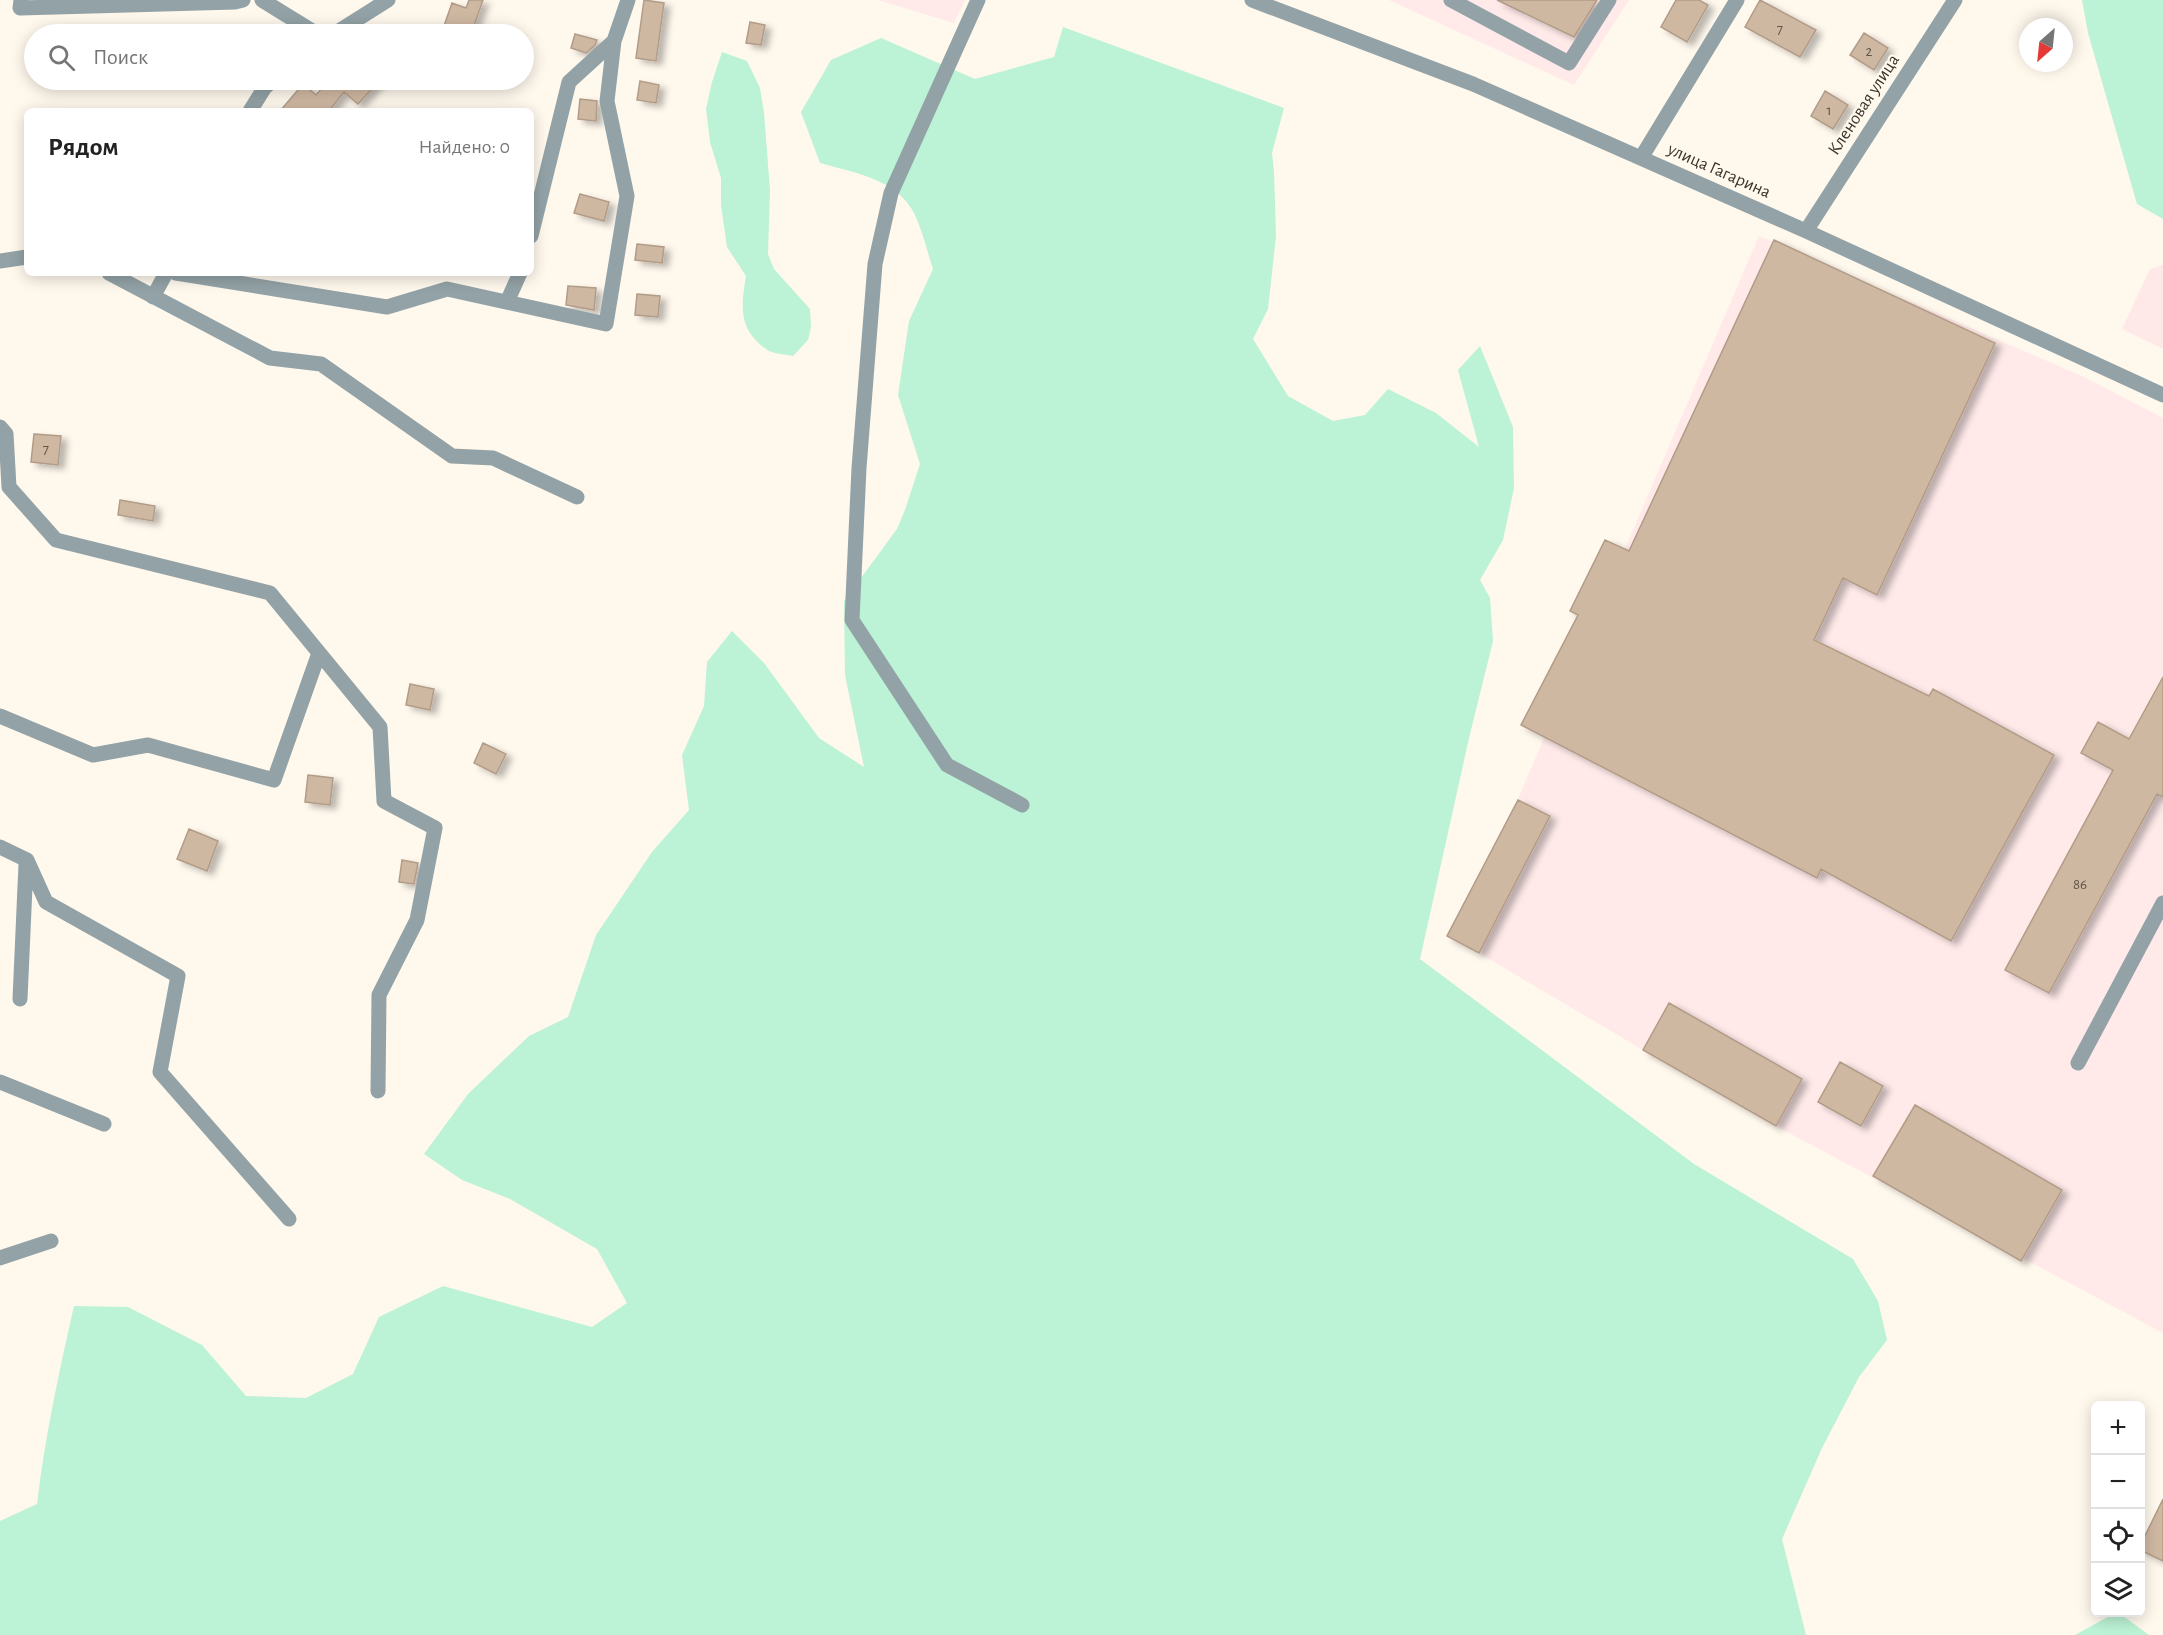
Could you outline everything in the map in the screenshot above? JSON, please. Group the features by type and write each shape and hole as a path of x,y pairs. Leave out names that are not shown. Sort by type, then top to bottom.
{"street":[{"path":"21,0 20,8 238,1"},
{"path":"262,0 301,24"},
{"path":"350,24 388,0"},
{"path":"195,276 387,307 447,289 606,324 627,196 607,101 614,41 628,0"},
{"path":"978,0 891,193 875,264 859,468 852,620 947,765 1022,805"},
{"path":"1451,0 1569,63 1610,0"},
{"path":"1641,158 1737,0"},
{"name":"Кленовая улица","path":"1806,231 1955,0"},
{"name":"улица Гагарина","path":"1256,1 1473,84 1806,231 2163,395"},
{"path":"534,224 569,82 614,41"},
{"path":"252,108 263,90"},
{"path":"0,261 24,257"},
{"path":"114,276 270,358 321,364 452,456 493,458 577,497"},
{"path":"153,297 164,276"},
{"path":"507,302 519,276"},
{"path":"0,427 6,434 9,487 56,540 270,593 380,727 384,801 435,828 417,920 379,995 378,1091"},
{"path":"0,716 93,755 148,744 274,780 319,653"},
{"path":"0,847 27,860 46,902 178,976 160,1072 289,1219"},
{"path":"20,999 27,860"},
{"path":"2078,1063 2163,903"},
{"path":"0,1082 104,1124"},
{"path":"0,1258 51,1241"}],"shaded area":[{"path":"878,0 965,0 954,23"},
{"path":"1389,0 1629,0 1574,85"},
{"path":"1759,236 2086,378 2163,418 2163,1333 1776,1126 1447,936 1518,799"},
{"path":"2163,265 2163,349 2122,329 2150,269"}],"green space":[{"path":"2082,0 2163,0 2163,219 2137,204 2088,33"},
{"path":"1063,27 1284,108 1272,153 1276,236 1268,309 1253,339 1288,396 1333,421 1365,415 1388,389 1436,413 1479,447 1458,370 1480,346 1513,427 1514,488 1503,540 1480,580 1490,598 1493,641 1420,959 1694,1164 1853,1259 1878,1301 1887,1340 1859,1377 1822,1448 1782,1539 1806,1635 0,1635 0,1521 37,1504 53,1405 74,1306 128,1307 202,1345 246,1396 306,1398 353,1374 379,1317 443,1286 592,1327 627,1303 597,1249 510,1199 462,1180 424,1154 468,1094 529,1036 568,1017 596,935 652,852 689,810 682,755 704,706 707,662 732,631 764,663 819,738 864,767 845,675 844,601 897,529 920,464 898,395 909,321 933,269 918,221 907,203 887,185 874,179 820,163 801,112 831,60 881,38 975,79 1054,57"},
{"path":"722,52 747,61 760,88 770,190 768,254 774,269 810,309 811,327 808,340 793,356 769,351 750,333 743,307 746,276 727,247 721,205 721,178 710,142 706,109"},
{"path":"2108,1617 2124,1617 2149,1635 2075,1635"}],"building":[{"path":"469,0 483,0 475,24 445,24 452,3 466,8"},
{"path":"644,0 664,3 656,61 636,58"},
{"path":"1497,0 1597,0 1574,37"},
{"path":"1676,0 1699,0 1708,5 1687,42 1661,27"},
{"path":"1760,0 1816,30 1800,57 1745,27"},
{"path":"750,22 765,25 761,45 746,43"},
{"path":"1864,33 1888,48 1874,70 1850,55"},
{"path":"575,34 597,40 595,45 586,53 571,48"},
{"path":"640,81 659,85 656,103 637,100"},
{"path":"298,90 310,90 316,95 320,90 371,90 358,104 344,92 331,108 283,108"},
{"path":"1825,91 1848,105 1833,129 1811,116"},
{"path":"580,99 597,101 596,121 578,119"},
{"path":"580,194 609,202 604,221 574,213"},
{"path":"1774,240 1995,343 1877,595 1843,578 1814,640 1929,696 1933,689 2054,755 1951,941 1821,869 1817,878 1521,725 1578,615 1570,611 1605,540 1629,551"},
{"path":"637,244 664,247 662,263 635,260"},
{"path":"568,286 596,288 594,310 566,305"},
{"path":"637,294 660,296 658,317 635,315"},
{"path":"34,434 61,436 58,465 31,462"},
{"path":"120,500 155,506 153,521 118,515"},
{"path":"2163,677 2163,797 2157,794 2049,993 2005,970 2113,770 2081,753 2098,722 2129,739"},
{"path":"410,684 434,689 430,710 406,705"},
{"path":"483,743 506,754 496,774 474,763"},
{"path":"308,775 333,778 330,805 305,802"},
{"path":"1518,800 1550,816 1479,953 1447,936"},
{"path":"189,829 218,841 207,871 177,859"},
{"path":"402,860 418,863 414,884 399,882"},
{"path":"1669,1003 1802,1079 1776,1126 1643,1050"},
{"path":"1840,1062 1883,1086 1861,1126 1818,1102"},
{"path":"1915,1105 2062,1190 2021,1261 1873,1176"},
{"path":"2163,1499 2163,1561 2145,1552 2145,1536"}]}
